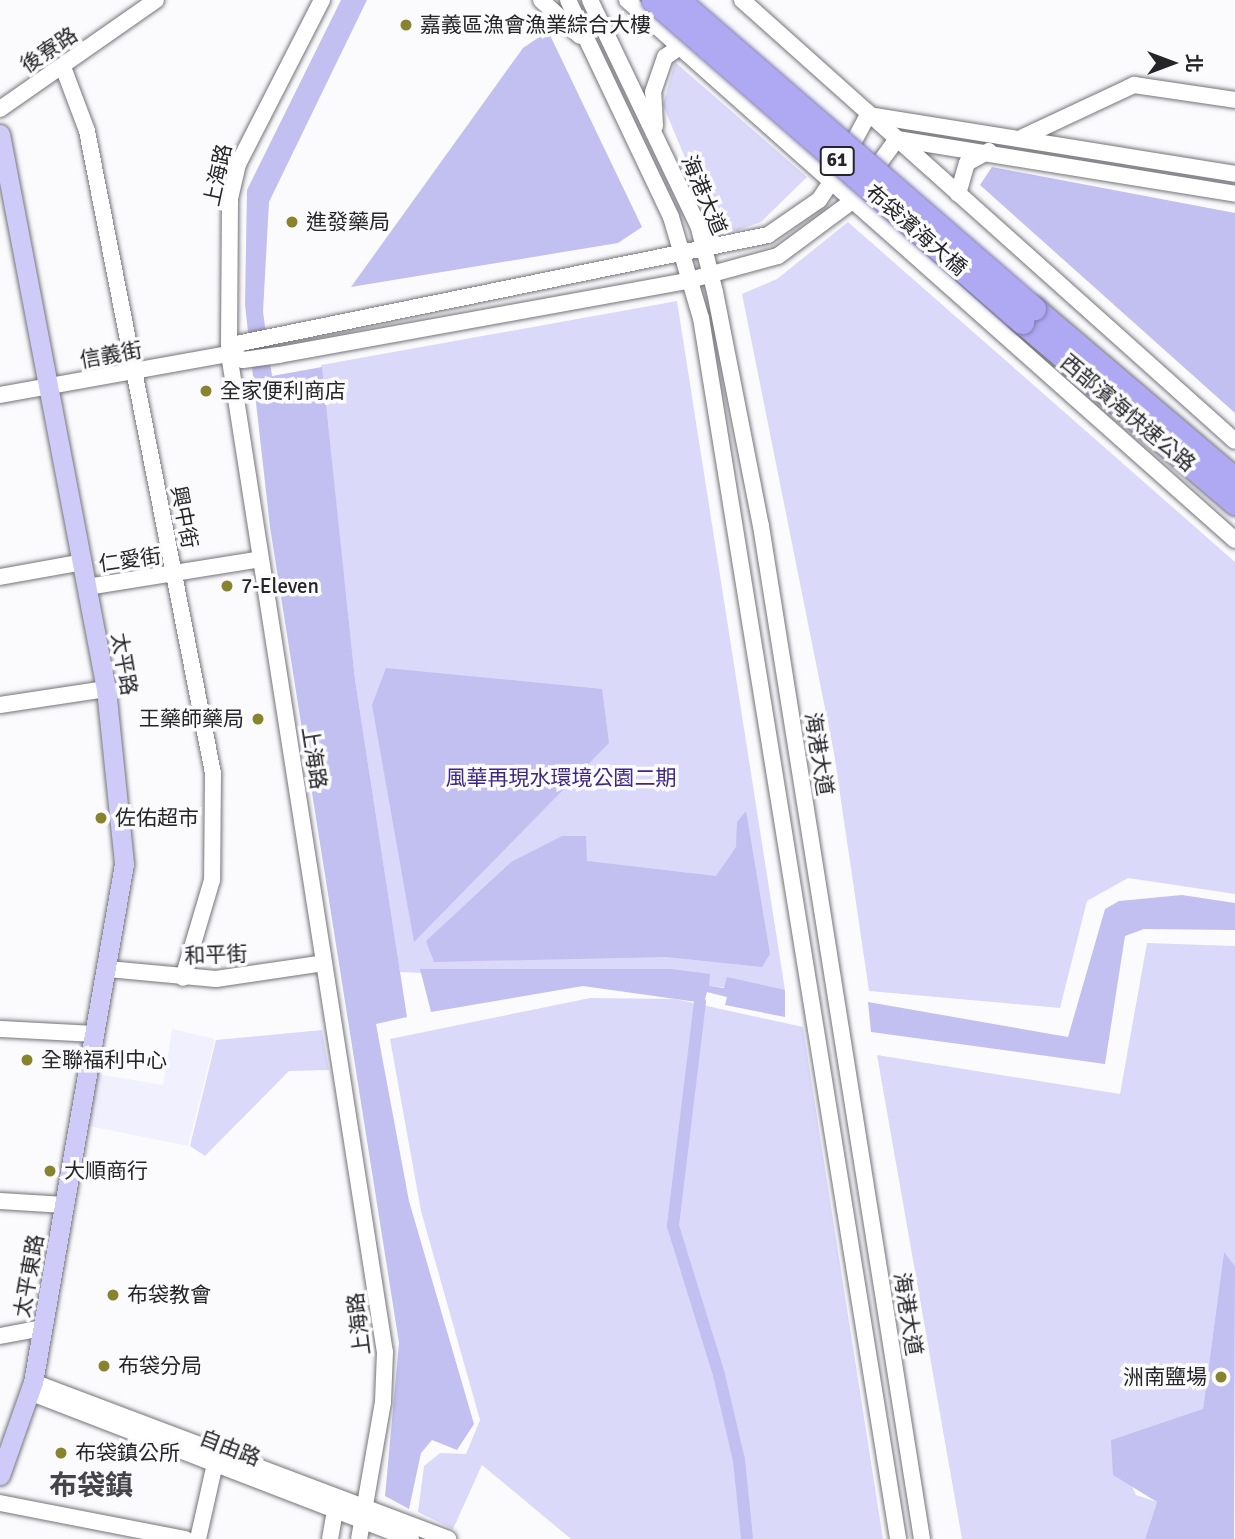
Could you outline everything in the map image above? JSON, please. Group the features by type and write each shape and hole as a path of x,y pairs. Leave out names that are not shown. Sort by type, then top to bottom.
{"highway":[{"name":"布袋濱海大橋","path":"653,0 1028,315"},
{"name":"布袋濱海大橋","path":"678,0 1028,315"},
{"name":"西部濱海快速公路","path":"1028,315 1235,479"},
{"name":"西部濱海快速公路","path":"1028,315 1235,503"}],"main road":[{"name":"太平路","path":"0,134 106,689 124,864 65,1205"},
{"name":"太平東路","path":"0,1475 32,1388 65,1205"}],"street":[{"name":"後寮路","path":"0,109 156,0"},
{"name":"上海路","path":"322,0 239,164 230,200 236,357 261,559 385,1352 370,1515 359,1539"},
{"path":"541,0 590,46"},
{"name":"海港大道","path":"568,0 671,217 690,280 720,411 898,1539"},
{"name":"海港大道","path":"590,0 656,135 705,251 711,274 761,526 922,1539"},
{"path":"627,0 851,202 1235,540"},
{"path":"683,0 706,69"},
{"path":"742,0 1235,440"},
{"path":"656,135 653,92 665,57 680,47"},
{"name":"興中街","path":"63,67 82,111 213,773 217,834 205,915 183,978"},
{"path":"958,194 967,163 1133,85 1235,100"},
{"path":"236,357 241,343 683,256 768,235 819,200 868,115"},
{"path":"868,115 1023,136 1235,174"},
{"path":"897,139 989,151 1235,194"},
{"name":"信義街","path":"0,395 236,357 271,356 690,280 778,256 851,202 897,139"},
{"name":"仁愛街","path":"87,587 261,559"},
{"path":"0,577 83,562"},
{"path":"0,705 106,689"},
{"name":"和平街","path":"108,968 183,978 324,963"},
{"path":"0,1029 96,1034"},
{"path":"0,1201 65,1205"},
{"path":"0,1336 43,1328"},
{"name":"自由路","path":"32,1388 370,1515 412,1534"},
{"path":"198,1539 216,1459"},
{"path":"0,1503 73,1521 186,1539"},
{"path":"330,1539 336,1504"},
{"path":"70,1539 73,1521"},
{"path":"412,1534 448,1539"}],"shaded area":[{"path":"341,0 367,0 269,202 263,312 272,376 322,367 355,679 407,1017 376,1024 409,1201 474,1424 457,1450 432,1440 421,1453 409,1509 385,1496 399,1343 270,527 245,305 247,190"},
{"path":"548,31 642,227 618,243 351,287 523,48"},
{"path":"992,167 1235,213 1235,413 980,185"},
{"path":"386,668 602,689 609,743 414,942 372,705"},
{"path":"746,811 770,954 762,967 666,957 434,962 426,941 511,862 562,836 586,836 587,861 716,876 736,847 737,822"},
{"path":"1182,895 1235,903 1235,930 1144,929 1125,936 1105,1064 871,1032 868,1002 1068,1037 1105,909 1119,901"},
{"path":"420,969 671,969 710,974 709,986 724,988 727,977 785,990 785,1017 725,1005 727,997 707,992 704,1003 583,986 431,1012"},
{"path":"172,1029 215,1039 188,1146 89,1126 97,1074 163,1085"},
{"name":"洲南鹽場","path":"1224,1252 1235,1266 1234,1539 1145,1539 1157,1502 1113,1475 1111,1440 1203,1409"}],"green space":[{"path":"675,62 807,177 761,222 736,231 713,225 663,105"},
{"path":"848,222 1235,562 1235,894 1128,878 1087,901 1060,1008 869,991 834,753 742,294 777,279"},
{"name":"風華再現水環境公園二期","path":"677,301 785,990 400,972 355,679 321,365"},
{"path":"1147,943 1235,946 1235,1266 1224,1253 1203,1410 1111,1440 1136,1495 1157,1502 1145,1539 962,1539 877,1055 1120,1094"},
{"path":"590,998 675,999 803,1027 883,1539 571,1539 482,1465 453,1529 418,1512 424,1466 440,1453 466,1454 480,1420 421,1211 390,1039"},
{"path":"322,1030 329,1070 289,1071 205,1156 190,1146 216,1040"}],"waterway":[{"path":"700,1002 673,1226 719,1375 739,1460 747,1539"}],"place":[{"name":"嘉義區漁會漁業綜合大樓","path":"406,25"},
{"name":"進發藥局","path":"292,222"},
{"name":"全家便利商店","path":"206,391"},
{"name":"7-Eleven","path":"227,586"},
{"name":"王藥師藥局","path":"258,719"},
{"name":"佐佑超市","path":"101,818"},
{"name":"全聯福利中心","path":"27,1060"},
{"name":"大順商行","path":"50,1171"},
{"name":"布袋教會","path":"113,1295"},
{"name":"布袋分局","path":"104,1366"},
{"name":"洲南鹽場","path":"1221,1377"},
{"name":"布袋鎮公所","path":"61,1453"}],"district":[{"name":"布袋鎮","path":"91,1486"}]}
